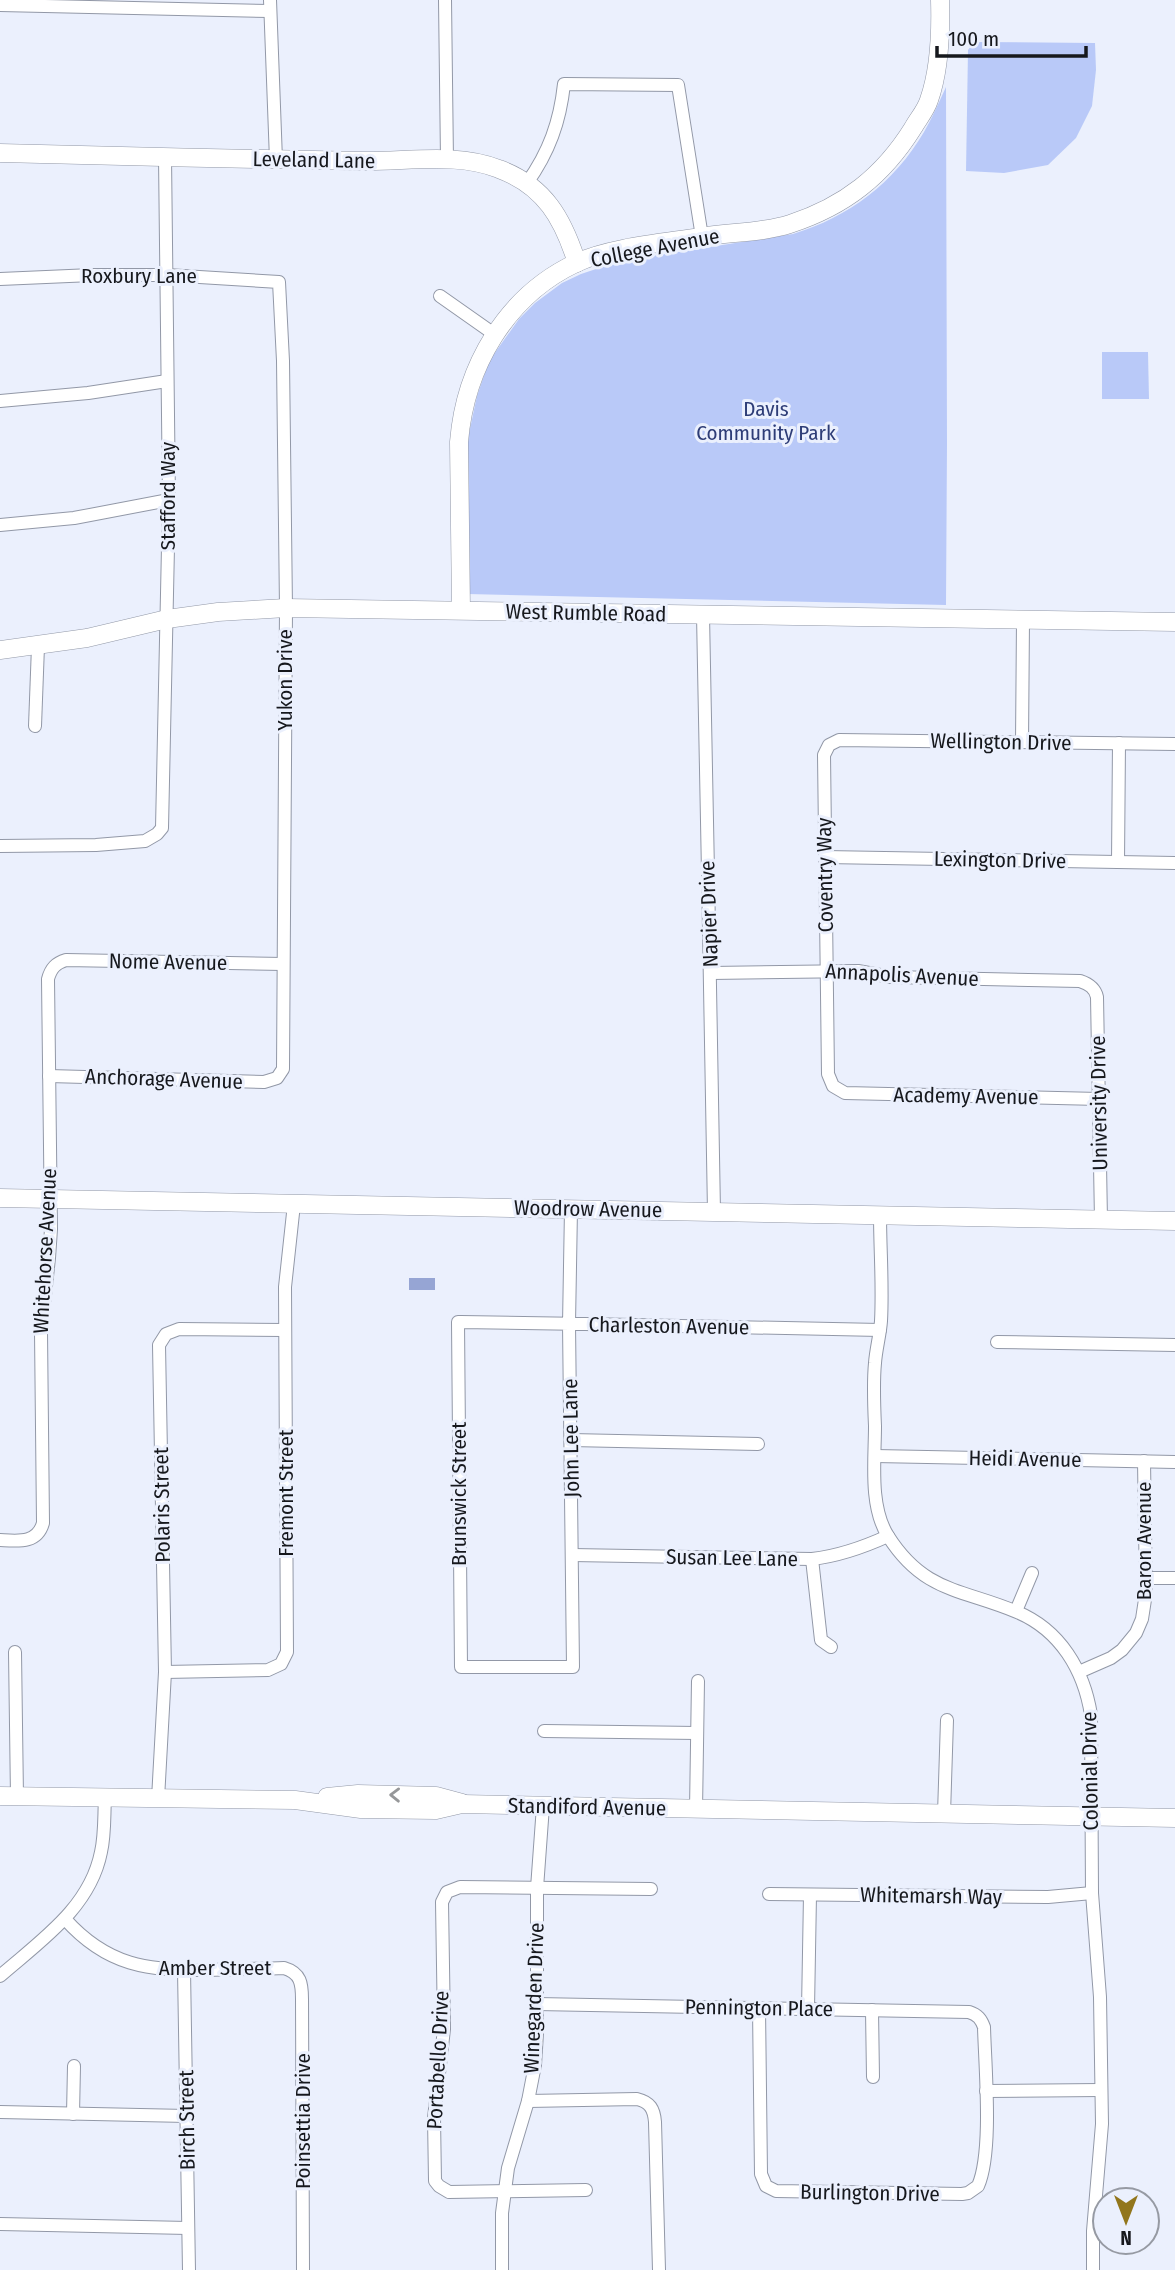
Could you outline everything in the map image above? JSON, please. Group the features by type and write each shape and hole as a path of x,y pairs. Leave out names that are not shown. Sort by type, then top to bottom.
{"street":[{"path":"445,0 447,160"},
{"name":"College Avenue","path":"461,611 460,422 471,381 494,334 535,291 577,263 619,251 787,225 824,211 861,188 880,172 929,102 939,51 940,0"},
{"path":"0,5 270,6 276,160"},
{"path":"527,183 547,152 554,135 564,84 678,85 702,237"},
{"name":"Leveland Lane","path":"0,153 468,162 497,168 527,183 548,202 568,237 577,263"},
{"name":"Stafford Way","path":"0,846 96,845 145,841 157,834 163,821 169,500 165,157"},
{"name":"Roxbury Lane","path":"0,279 167,275 279,282"},
{"name":"Yukon Drive","path":"278,1076 284,1064 286,608 284,373 279,282"},
{"path":"440,296 494,334"},
{"path":"0,401 88,393 167,381"},
{"path":"0,525 74,518 169,500"},
{"name":"West Rumble Road","path":"0,650 87,638 167,619 218,612 286,608 1175,622"},
{"name":"Napier Drive","path":"703,615 714,1212"},
{"path":"1022,742 1023,620"},
{"path":"35,726 38,646"},
{"name":"Wellington Drive","path":"829,745 839,740 1175,744"},
{"path":"1118,862 1119,743"},
{"name":"Coventry Way","path":"829,745 824,755 826,971 828,1074 835,1088"},
{"name":"Lexington Drive","path":"825,857 1175,863"},
{"name":"Nome Avenue","path":"54,966 66,960 283,964"},
{"name":"Whitehorse Avenue","path":"0,1541 22,1541 37,1535 43,1522 41,1332 49,1258 48,979 54,966"},
{"name":"Annapolis Avenue","path":"711,973 858,971 902,977 1080,981 1092,987"},
{"name":"University Drive","path":"1092,987 1097,998 1101,1220"},
{"name":"Anchorage Avenue","path":"49,1076 264,1082 278,1076"},
{"name":"Academy Avenue","path":"835,1088 845,1093 1099,1099"},
{"name":"Woodrow Avenue","path":"0,1198 1175,1221"},
{"name":"Fremont Street","path":"165,1672 268,1670 275,1668 285,1658 287,1651 284,1330 285,1287 294,1204"},
{"name":"John Lee Lane","path":"571,1209 569,1324 573,1667"},
{"name":"Colonial Drive","path":"880,1214 880,1330 875,1362 875,1456 878,1507 888,1536 910,1563 932,1580 963,1594 1016,1611 1044,1627 1056,1638 1079,1672 1089,1701 1092,1894 1100,1997 1101,2090 1101,2152 1093,2231 1093,2270"},
{"name":"Charleston Avenue","path":"458,1322 880,1330"},
{"name":"Brunswick Street","path":"458,1322 461,1667 573,1667"},
{"name":"Polaris Street","path":"158,1798 165,1672 159,1345 166,1334 179,1329 284,1330"},
{"path":"997,1342 1175,1345"},
{"path":"571,1440 758,1444"},
{"name":"Heidi Avenue","path":"875,1456 1175,1462"},
{"name":"Baron Avenue","path":"1079,1672 1111,1658 1129,1643 1142,1619 1146,1606 1144,1461"},
{"name":"Susan Lee Lane","path":"572,1555 812,1559 843,1553 888,1536"},
{"path":"812,1559 821,1640 831,1647"},
{"path":"1016,1611 1032,1573"},
{"path":"1146,1578 1175,1578"},
{"path":"8,1797 15,1652"},
{"path":"696,1810 698,1681"},
{"path":"944,1814 947,1720"},
{"path":"544,1731 697,1733"},
{"name":"Standiford Avenue","path":"8,1797 295,1800 361,1809 436,1810 462,1804 1175,1818"},
{"path":"0,1976 65,1919 80,1901 96,1871 104,1837 105,1798"},
{"name":"Winegarden Drive","path":"502,2270 502,2213 505,2191 513,2148 528,2101 535,2066 537,1888 543,1806"},
{"name":"Portabello Drive","path":"505,2191 449,2192 435,2181 434,2118 444,2029 442,1902 447,1892 453,1888 537,1888"},
{"path":"537,1888 651,1889"},
{"name":"Whitemarsh Way","path":"769,1894 1048,1897 1092,1894"},
{"path":"808,2009 810,1895"},
{"name":"Amber Street","path":"65,1919 86,1940 110,1956 143,1967 184,1970 284,1968 296,1974"},
{"name":"Birch Street","path":"184,1970 189,2270"},
{"name":"Poinsettia Drive","path":"296,1974 302,1984 303,2270"},
{"name":"Pennington Place","path":"537,2004 969,2012 979,2017 984,2027 986,2091"},
{"name":"Burlington Drive","path":"759,2008 761,2174 766,2186 776,2191 962,2194 974,2190 980,2182 984,2158 986,2091"},
{"path":"872,2010 873,2077"},
{"path":"73,2114 74,2066"},
{"path":"986,2091 1101,2090"},
{"path":"528,2101 637,2099 650,2104 655,2122 659,2270"},
{"path":"0,2112 187,2116"},
{"path":"505,2191 586,2190"},
{"path":"0,2224 188,2228"}],"green space":[{"path":"974,42 1095,43 1096,70 1092,106 1076,138 1048,165 1004,173 966,171 968,50"},
{"name":"Davis Community Park","path":"946,87 946,605 467,594 468,438 477,396 489,361 519,319 562,283 620,261 793,234 833,218 868,196 899,167 924,132"},
{"path":"1102,352 1148,352 1149,399 1102,399"}],"shaded area":[{"path":"409,1278 435,1278 435,1290 409,1290"}]}
